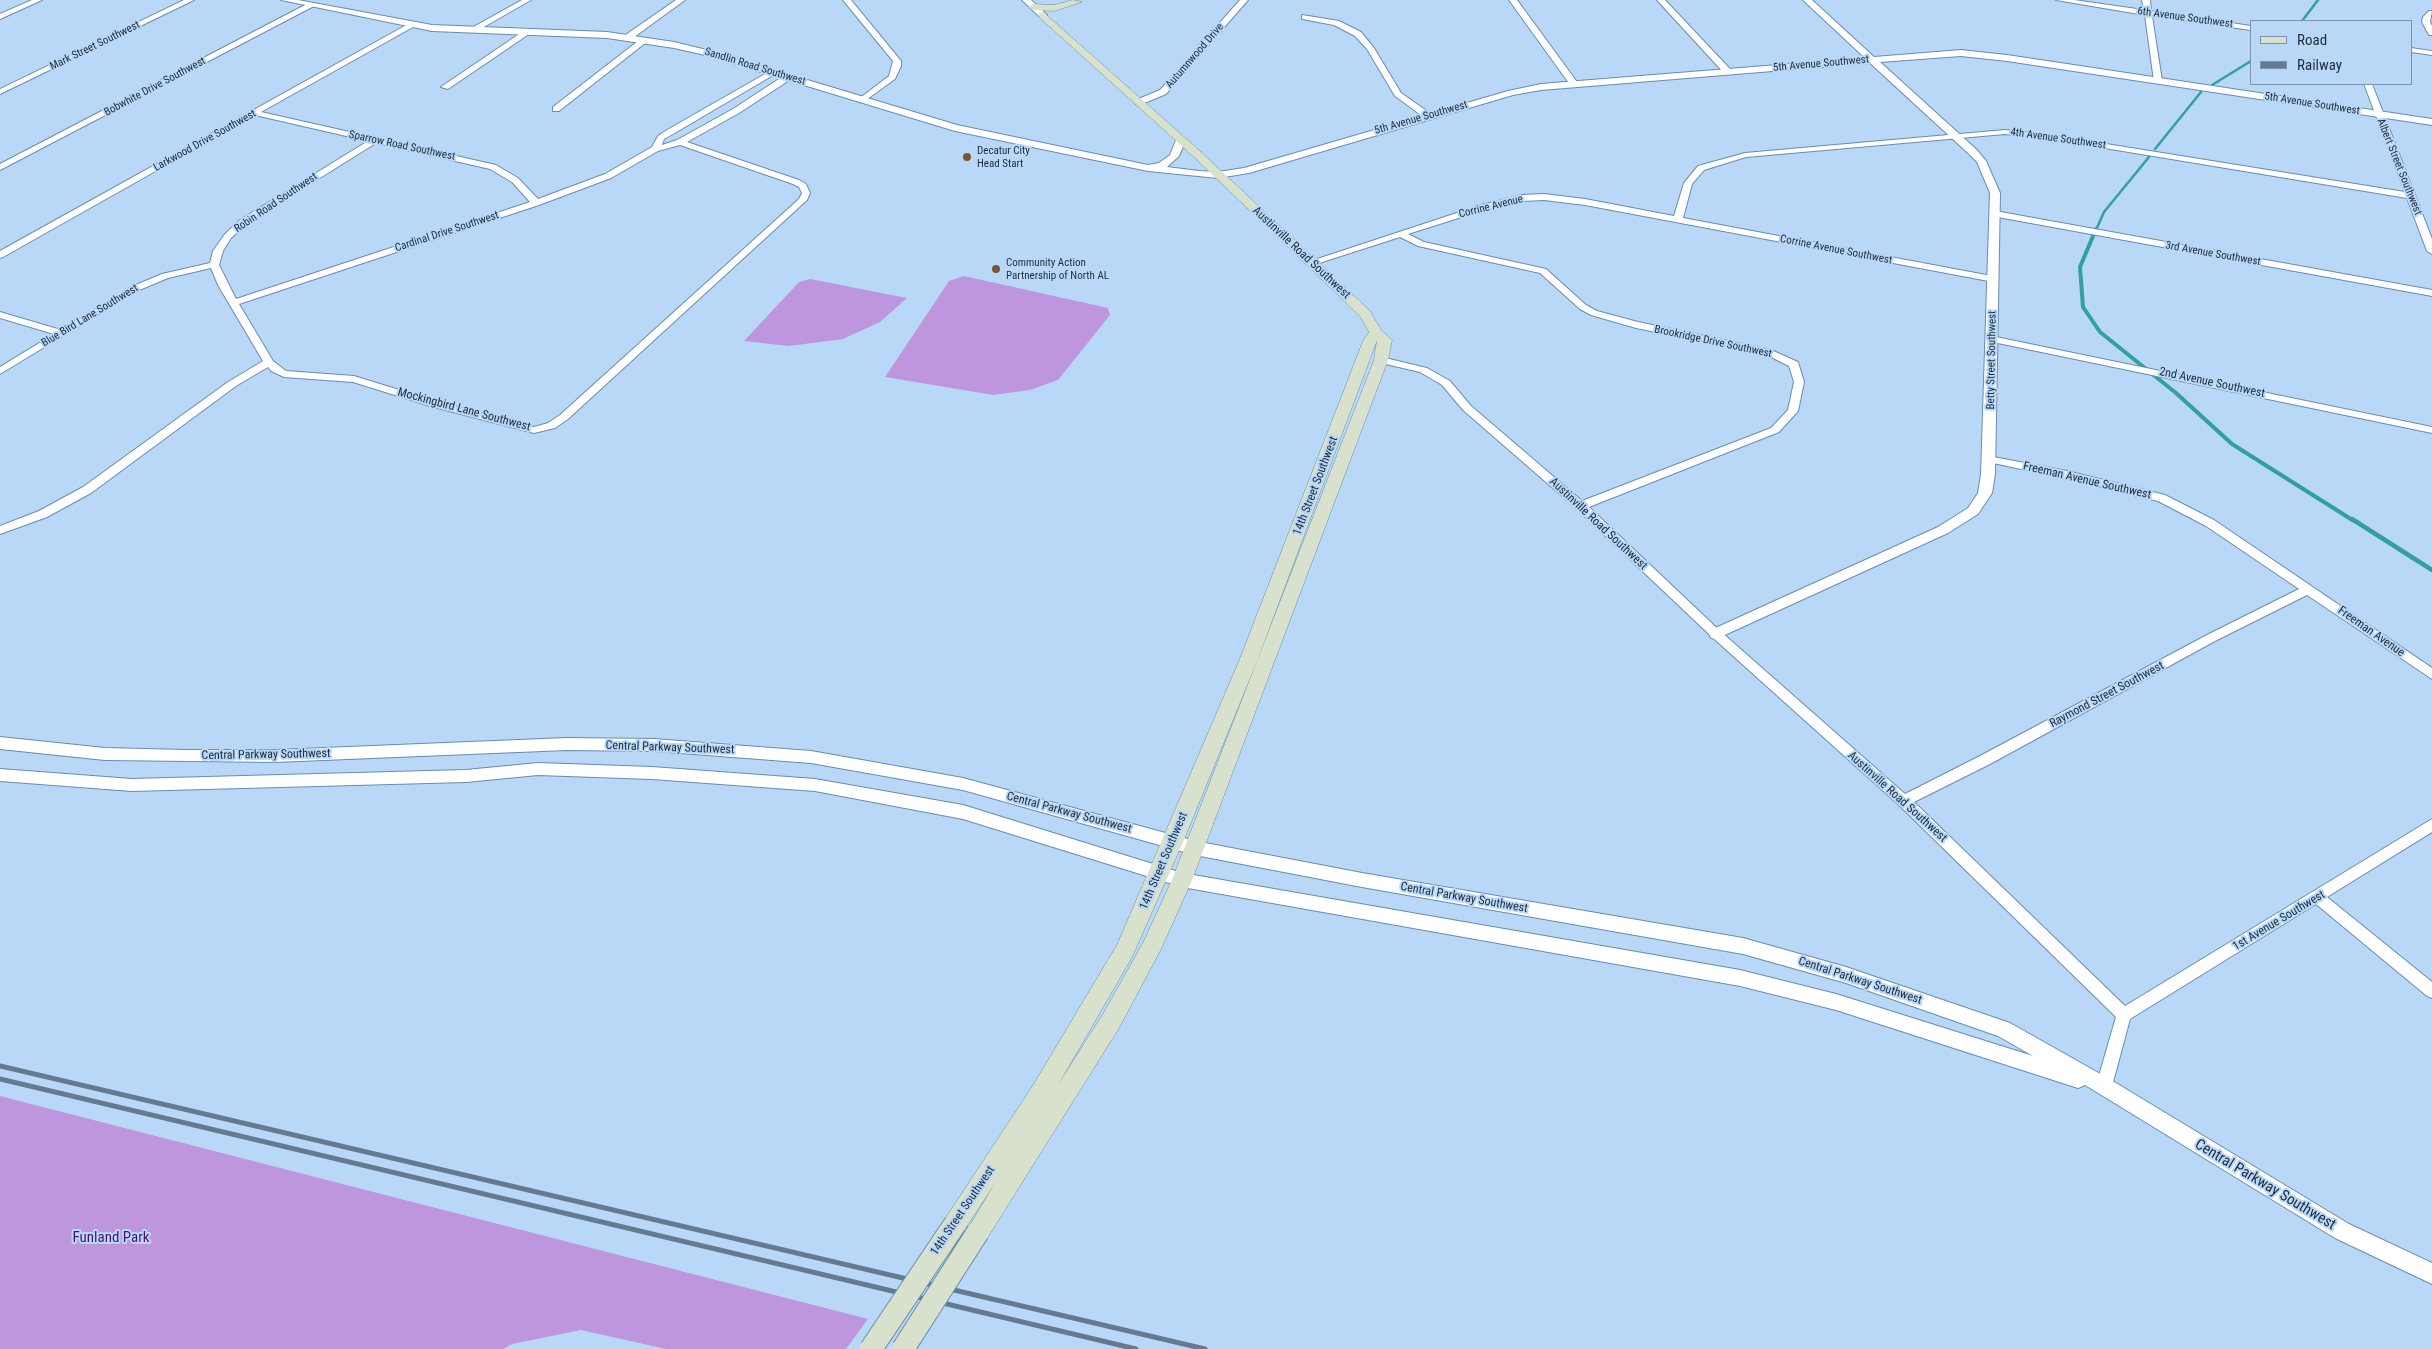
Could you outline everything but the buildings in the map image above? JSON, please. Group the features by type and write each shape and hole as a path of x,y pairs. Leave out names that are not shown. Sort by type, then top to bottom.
{"main road":[{"path":"1029,4 1054,8 1078,1"},
{"path":"1043,15 1078,1"},
{"path":"1059,30 1061,18 1078,1"},
{"name":"Austinville Road Southwest","path":"1043,15 1181,140 1365,314 1376,332 1385,340 1381,360"},
{"name":"14th Street Southwest","path":"871,1349 1070,1045 1125,951 1160,874 1248,661 1370,342 1376,332"},
{"name":"14th Street Southwest","path":"903,1349 1111,1021 1151,949 1195,848 1381,360"}],"street":[{"path":"0,17 38,0"},
{"name":"Mark Street Southwest","path":"0,92 190,0"},
{"name":"Sandlin Road Southwest","path":"285,0 410,25 645,40 708,53 955,128 1148,168 1218,175"},
{"path":"472,30 527,0"},
{"path":"627,38 681,0"},
{"path":"847,0 897,61 892,77 863,100"},
{"name":"Autumnwood Drive","path":"1139,102 1163,92 1244,0"},
{"path":"1513,0 1574,84"},
{"path":"1661,0 1727,72"},
{"name":"Betty Street Southwest","path":"1716,634 1943,530 1974,511 1985,493 1992,400 1991,339 1995,193 1981,161 1807,0"},
{"name":"6th Avenue Southwest","path":"2060,0 2250,28"},
{"path":"2146,0 2158,81"},
{"name":"Austinville Road Southwest","path":"1029,4 1043,15"},
{"name":"Bobwhite Drive Southwest","path":"0,167 310,6"},
{"path":"2432,12 2427,17 2426,22 2432,33"},
{"path":"1305,17 1336,23 1358,34 1370,48 1398,94 1428,116"},
{"name":"Larkwood Drive Southwest","path":"0,256 410,25"},
{"path":"445,86 528,32"},
{"path":"556,109 645,40"},
{"path":"2412,50 2432,53"},
{"name":"5th Avenue Southwest","path":"1218,175 1245,171 1511,93 1574,84 1940,54 1984,54 2432,122"},
{"name":"Cardinal Drive Southwest","path":"655,148 661,138 670,132 772,72"},
{"name":"Cardinal Drive Southwest","path":"234,302 536,203 608,176 655,148 680,142 736,112 788,77"},
{"name":"Albert Street Southwest","path":"2368,85 2432,251"},
{"name":"Sparrow Road Southwest","path":"255,112 446,155 502,170 515,180 536,203"},
{"path":"670,132 688,138"},
{"name":"4th Avenue Southwest","path":"1678,219 1688,183 1700,168 1723,161 1764,153 1956,136 2022,133 2411,196"},
{"name":"Robin Road Southwest","path":"214,265 218,250 228,236 243,222 375,140"},
{"path":"1148,168 1160,167 1169,160 1178,151 1181,140"},
{"name":"Mockingbird Lane Southwest","path":"269,362 284,374 354,379 520,427 534,430 551,426 564,417 804,200 806,193 803,186 796,182 680,142"},
{"name":"Corrine Avenue","path":"1310,262 1484,207 1523,198 1561,198 1678,219"},
{"name":"3rd Avenue Southwest","path":"1995,214 2432,293"},
{"name":"Corrine Avenue Southwest","path":"1678,219 1994,280"},
{"name":"Brookridge Drive Southwest","path":"1401,234 1421,244 1543,271 1583,307 1594,313 1636,325 1768,352 1794,364 1799,382 1793,411 1775,430 1581,506"},
{"path":"0,530 43,514 87,490 232,384 269,362 214,265"},
{"name":"Blue Bird Lane Southwest","path":"0,371 120,296 149,282 214,265"},
{"path":"0,314 62,332"},
{"name":"2nd Avenue Southwest","path":"1991,339 2432,430"},
{"name":"Austinville Road Southwest","path":"1381,360 1423,370 1446,383 1467,408 1581,506 1716,634 1904,801 2124,1015"},
{"name":"Freeman Avenue Southwest","path":"1988,459 2067,475 2161,498 2210,523 2309,589"},
{"name":"Freeman Avenue","path":"2309,589 2432,674"},
{"name":"Raymond Street Southwest","path":"1904,801 1985,760 2211,638 2309,589"},
{"name":"Central Parkway Southwest","path":"0,743 105,754 185,756 275,756 567,744 722,749 811,757 897,770 963,784 1195,848 1362,880 1743,946 1795,960 2003,1029 2104,1086 2342,1231 2432,1274"},
{"name":"Central Parkway Southwest","path":"0,775 132,785 466,776 538,769 652,772 815,785 963,812 1182,880 1337,905 1740,978 1836,1002 2104,1086"},
{"name":"1st Avenue Southwest","path":"2124,1015 2432,825"},
{"path":"2317,897 2432,991"},
{"path":"2104,1086 2124,1015"}],"green space":[{"path":"964,276 1108,308 1110,315 1058,380 1030,390 993,395 885,377 949,281"},
{"path":"810,279 907,298 880,322 843,339 789,346 744,341 799,282"},
{"name":"Funland Park","path":"0,1096 868,1319 846,1349 666,1349 581,1330 512,1344 503,1349 0,1349"}],"waterway":[{"path":"2303,20 2318,0"},
{"path":"2212,85 2250,62"},
{"path":"2155,149 2201,92"},
{"path":"2096,230 2104,212 2149,157"},
{"path":"2096,229 2080,267 2083,307 2100,332 2176,393 2232,444 2354,521"},
{"path":"2352,519 2432,570"}],"railway":[{"path":"0,1066 1205,1349"},
{"path":"0,1079 1136,1349"}],"place":[{"name":"Decatur City Head Start","path":"967,157"},
{"name":"Community Action Partnership of North AL","path":"996,269"}]}
